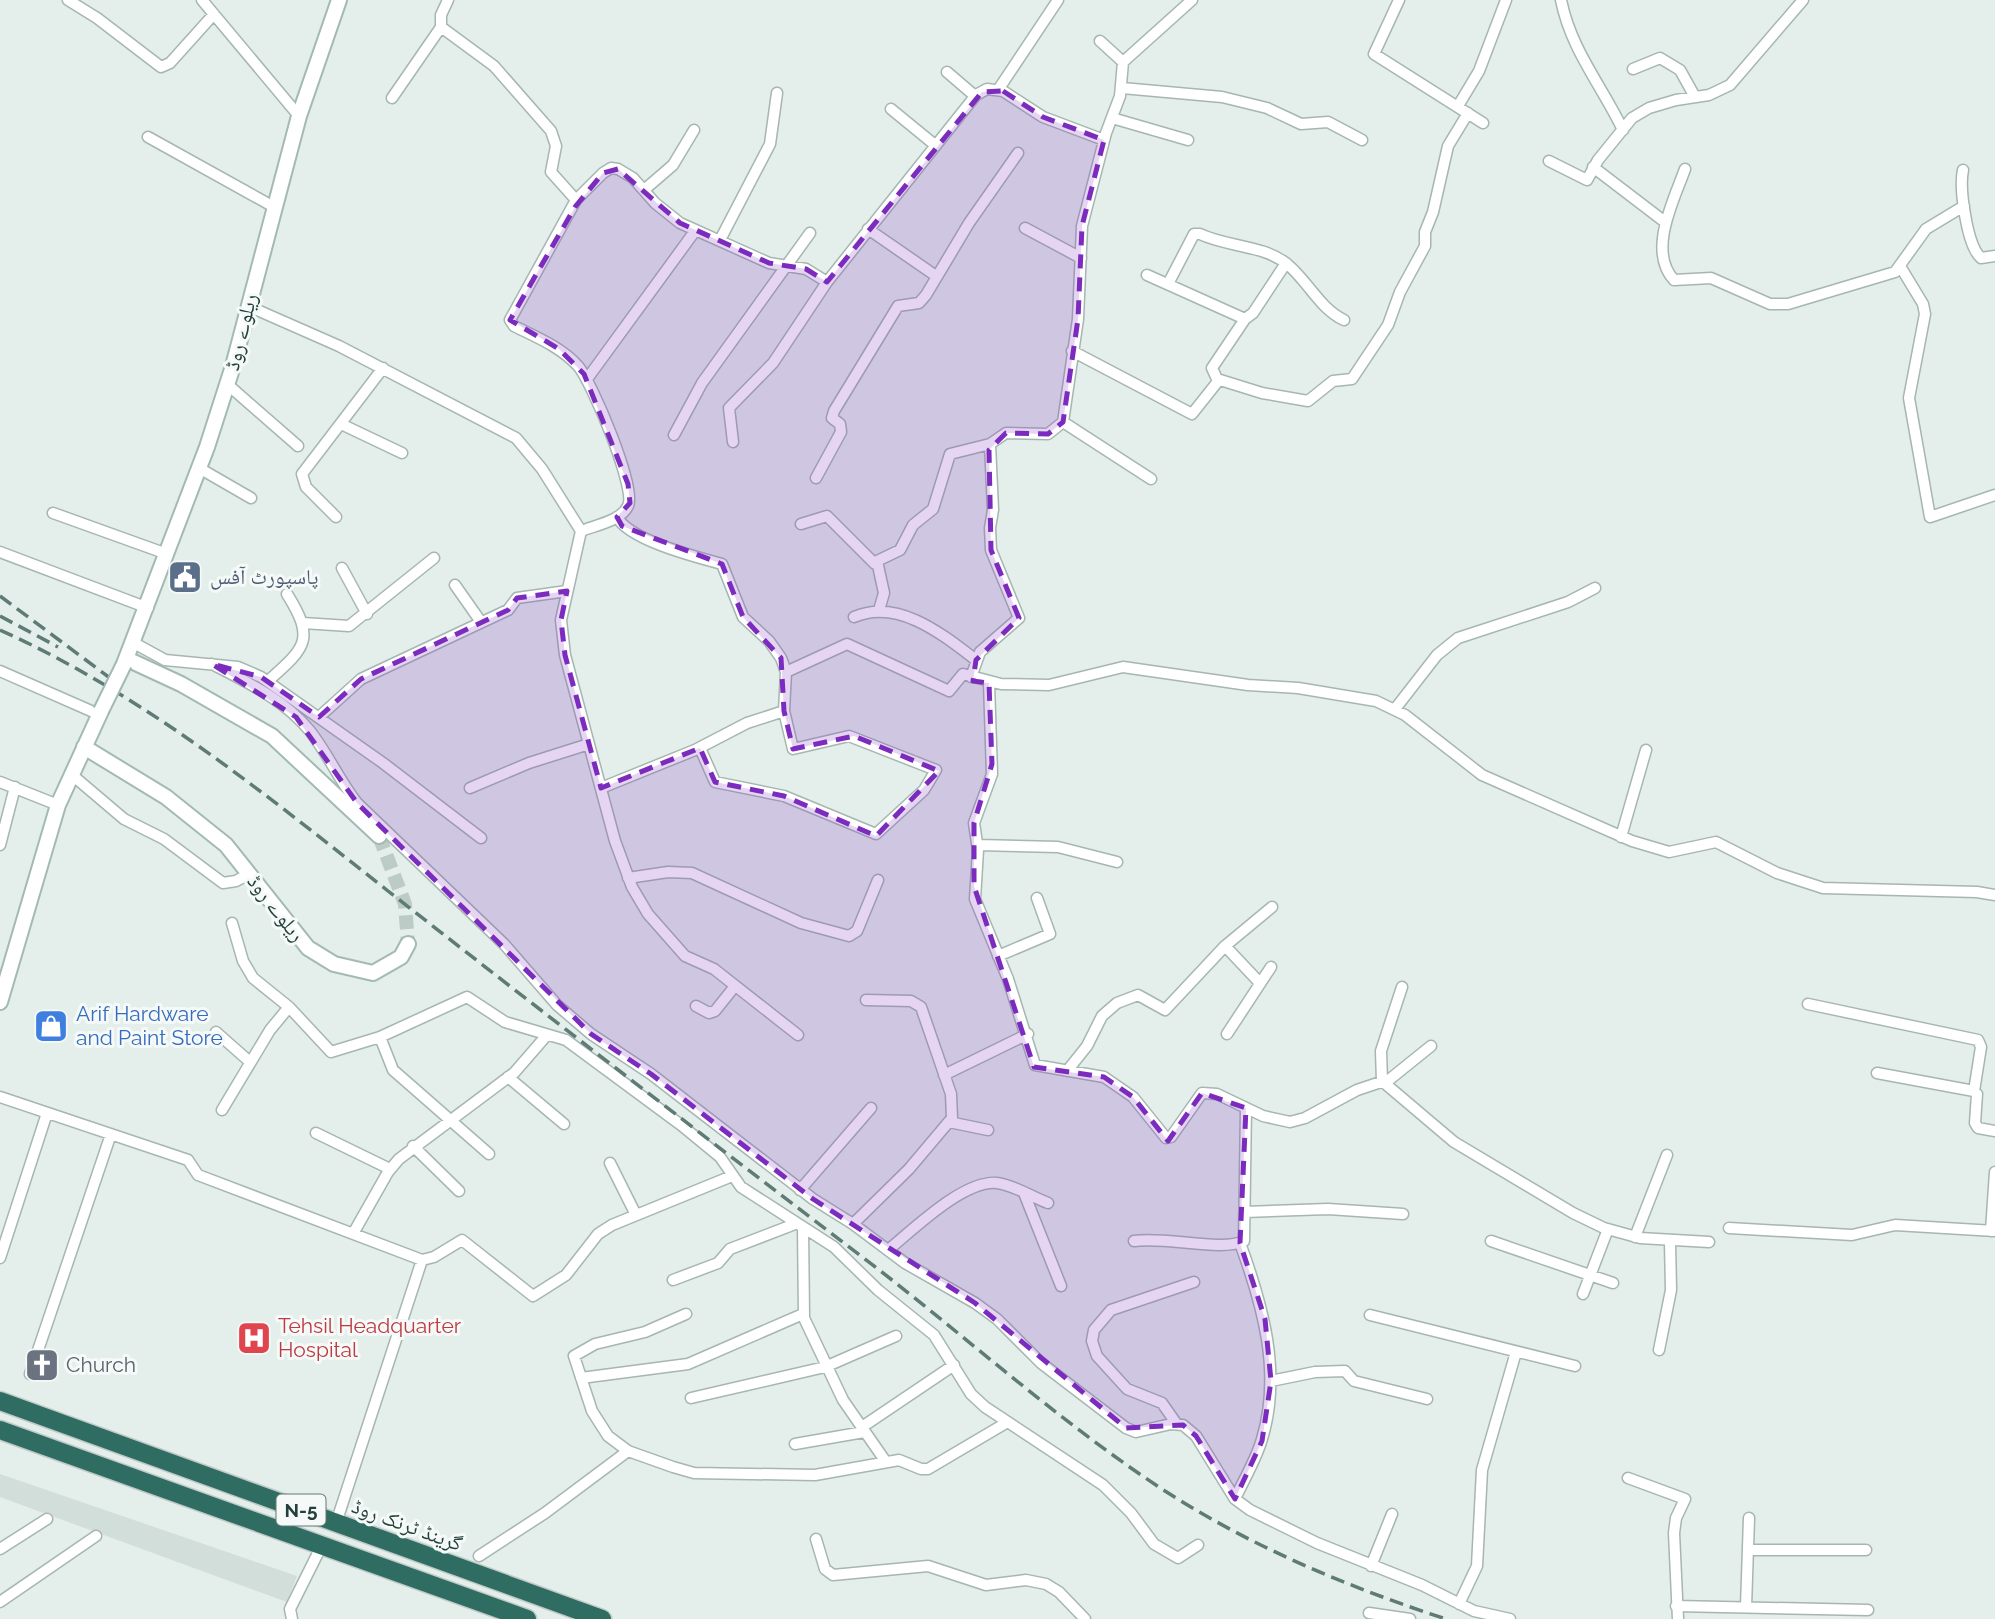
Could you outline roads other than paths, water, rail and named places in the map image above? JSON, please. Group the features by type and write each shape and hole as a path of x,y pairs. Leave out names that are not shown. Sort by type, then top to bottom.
{"highway":[{"name":"گرینڈ ٹرنک روڈ","path":"0,1401 602,1619"},
{"name":"N-5","path":"0,1430 527,1619"}],"main road":[{"name":"ریلوے روڈ","path":"0,1002 58,805 134,643 199,468 227,384 299,116 339,0"},
{"path":"126,662 181,684 272,736 379,836"},
{"name":"ریلوے روڈ","path":"84,747 166,797 226,845 308,948 334,964 373,972 401,957 408,944"}],"street":[{"path":"68,0 97,18 161,67 170,63 214,14"},
{"path":"202,0 299,116"},
{"path":"392,97 441,27 441,15 448,0"},
{"path":"998,90 1058,0"},
{"path":"875,564 881,557 900,550 913,525 933,509 950,454 990,444 1006,433 1048,434 1063,422 1078,319 1082,226 1104,139 1122,88 1123,62 1192,0"},
{"path":"1399,0 1373,50 1374,54 1483,123"},
{"path":"1458,106 1479,71 1506,0"},
{"path":"1561,0 1565,21 1581,58 1611,104 1623,130"},
{"path":"1549,161 1587,180 1593,167 1632,118 1648,108 1717,92 1730,85 1802,0"},
{"path":"441,27 494,66 551,131 556,146 551,172 576,200"},
{"path":"1100,41 1123,62"},
{"path":"1633,69 1660,58 1680,69 1695,97"},
{"path":"947,72 975,96"},
{"path":"1122,88 1222,97 1267,108 1301,124 1328,122 1362,140"},
{"path":"733,442 729,408 773,363 827,282 975,96 987,89 998,90 1043,117 1104,139"},
{"path":"720,240 770,144 777,93"},
{"path":"891,109 934,145"},
{"path":"1286,263 1212,368 1213,376 1262,393 1308,401 1326,384 1354,377 1388,325 1400,292 1425,246 1425,232 1433,212 1448,146 1468,113"},
{"path":"1112,118 1188,140"},
{"path":"644,190 673,165 694,130"},
{"path":"148,137 274,207"},
{"path":"816,478 841,432 840,424 832,418 834,411 886,321 898,306 919,303 1018,153"},
{"path":"1593,167 1665,222"},
{"path":"581,531 617,517 630,503 628,484 587,379 578,366 559,349 514,326 510,320 576,200 611,168 626,173 680,223 695,231 769,263 806,269 827,282"},
{"path":"1685,169 1665,222 1664,259 1674,280 1717,279 1770,304 1788,304 1895,272 1926,229 1964,206"},
{"path":"1963,170 1964,206 1977,254 1981,258 1995,256"},
{"path":"1026,228 1081,258"},
{"path":"868,229 936,276"},
{"path":"587,379 695,231"},
{"path":"674,435 702,383 810,233"},
{"path":"1168,284 1196,233 1268,254 1286,263 1324,305 1344,320"},
{"path":"1900,266 1923,304 1925,314 1909,392 1930,517 1995,495"},
{"path":"1147,275 1245,319"},
{"path":"248,306 383,368 516,438 542,468 581,531 561,620 565,655 628,878 648,914 685,956 708,965 798,1035"},
{"path":"1072,351 1192,414 1219,380"},
{"path":"336,517 302,478 383,368"},
{"path":"227,384 298,446"},
{"path":"1063,422 1151,478"},
{"path":"341,424 402,453"},
{"path":"971,677 976,660 984,648 1019,618 991,550 993,510 990,444"},
{"path":"199,468 251,498"},
{"path":"53,513 167,554"},
{"path":"801,524 827,516 875,564 884,593 879,610"},
{"path":"617,517 622,526 640,536 722,564 739,610 775,648 786,672 784,711 793,749 849,736 936,770 924,790 876,834 784,796 715,782 700,748"},
{"path":"0,552 148,608"},
{"path":"303,623 346,628 367,614 434,558"},
{"path":"342,568 367,614"},
{"path":"456,585 481,622"},
{"path":"1395,709 1437,655 1458,638 1568,602 1595,588"},
{"path":"319,717 361,679 508,610 517,598 567,591"},
{"path":"268,681 299,654 304,639 303,623 287,594"},
{"path":"854,617 879,610 907,617 940,633 976,660"},
{"path":"134,643 171,662 238,667 268,681 481,838"},
{"path":"786,672 847,644 949,691 963,674 989,683 1060,684 1123,667 1248,685 1298,688 1376,701 1395,709 1482,775 1621,837 1669,852 1716,842 1777,873 1823,888 1977,892 1995,895"},
{"path":"212,664 269,696 296,717 327,755 344,788 357,803 503,944 557,1005 591,1034 652,1073 800,1190 888,1250 975,1303 997,1320 1041,1363 1126,1429 1136,1432 1175,1423"},
{"path":"0,671 99,713"},
{"path":"989,683 992,774 974,822 978,845 975,899 1028,1034 1035,1065 1093,1073 1111,1082 1133,1097 1166,1138 1171,1137 1202,1093 1217,1094 1274,1120 1290,1122 1306,1118 1357,1090 1406,1069 1431,1046"},
{"path":"601,788 700,748 747,723 784,711"},
{"path":"470,788 529,763 589,744"},
{"path":"1621,837 1646,750"},
{"path":"71,774 124,819 164,839 223,883 236,881 249,874"},
{"path":"0,782 58,805"},
{"path":"0,845 3,822 15,788"},
{"path":"978,845 1058,847 1117,862"},
{"path":"628,878 668,872 692,873 801,923 849,936 857,932 878,880"},
{"path":"998,956 1050,934 1037,898"},
{"path":"1067,1071 1110,1008 1138,995 1165,1010 1225,946 1272,907"},
{"path":"232,923 243,961 253,978 289,1007 331,1052 380,1037 467,997 505,1022 560,1037 579,1048 720,1157 741,1187 834,1247 878,1290 934,1335 971,1394 1006,1423 1103,1485 1164,1552 1178,1558 1198,1545"},
{"path":"1225,946 1259,982"},
{"path":"1227,1034 1271,967"},
{"path":"696,1006 709,1013 715,1011 735,986"},
{"path":"1402,987 1381,1051 1382,1081 1454,1142 1573,1213 1608,1229 1634,1237 1670,1242 1709,1242"},
{"path":"853,1224 909,1169 952,1118 953,1100 921,1007 911,1001 866,1000"},
{"path":"1808,1004 1978,1040 1981,1047 1974,1091 1977,1094 1975,1123 1978,1128 1995,1131"},
{"path":"222,1110 250,1062 289,1007"},
{"path":"216,1032 250,1062"},
{"path":"944,1074 1028,1034"},
{"path":"354,1233 390,1169 413,1146 508,1077 547,1035"},
{"path":"380,1037 393,1070 452,1118 489,1154"},
{"path":"1877,1073 1974,1091"},
{"path":"508,1077 564,1124"},
{"path":"0,1097 188,1160 198,1175 422,1260 434,1257 462,1240 533,1296 566,1275 598,1234 636,1215 732,1176"},
{"path":"800,1190 871,1108"},
{"path":"1134,1241 1150,1238 1223,1245 1244,1241 1245,1108"},
{"path":"0,1258 47,1113"},
{"path":"948,1122 988,1130"},
{"path":"316,1133 390,1169"},
{"path":"30,1374 111,1134"},
{"path":"413,1146 459,1191"},
{"path":"1634,1237 1667,1155"},
{"path":"610,1163 636,1215"},
{"path":"1729,1228 1852,1235 1895,1226 1993,1231 1995,1172"},
{"path":"888,1250 943,1207 978,1186 999,1184 1048,1203"},
{"path":"1024,1193 1061,1286"},
{"path":"1245,1212 1310,1209 1403,1214"},
{"path":"673,1280 718,1263 730,1250 799,1225"},
{"path":"799,1225 803,1314 825,1367 886,1462"},
{"path":"1583,1294 1588,1275 1608,1229"},
{"path":"1491,1241 1613,1283"},
{"path":"1659,1350 1671,1290 1670,1242"},
{"path":"1235,1499 1262,1441 1271,1381 1265,1319 1240,1243"},
{"path":"336,1523 422,1260"},
{"path":"1194,1282 1111,1310 1099,1323 1092,1341 1097,1356 1127,1389 1162,1403 1175,1423 1196,1436 1235,1499 1260,1515 1460,1604 1510,1619"},
{"path":"686,1314 645,1332 581,1350 574,1356 601,1427 628,1451 694,1473 815,1475 899,1460 921,1469 936,1466 1006,1423"},
{"path":"581,1378 688,1364 715,1355 803,1314"},
{"path":"1370,1315 1575,1366"},
{"path":"691,1398 825,1367 896,1336"},
{"path":"1460,1604 1477,1566 1482,1470 1516,1352"},
{"path":"795,1444 863,1429 954,1365"},
{"path":"1271,1381 1315,1371 1345,1371 1354,1381 1427,1399"},
{"path":"480,1556 545,1513 628,1451"},
{"path":"1628,1478 1685,1499 1676,1518 1674,1533 1678,1619"},
{"path":"1371,1566 1392,1514"},
{"path":"1746,1607 1749,1518"},
{"path":"0,1549 47,1519"},
{"path":"0,1602 96,1536"},
{"path":"816,1539 825,1570 833,1575 928,1566 986,1584 1026,1580 1046,1584 1059,1592 1084,1619"},
{"path":"292,1619 290,1609 322,1545"},
{"path":"1748,1549 1866,1550"},
{"path":"1676,1606 1868,1610"},
{"path":"1369,1614 1410,1619"}],"tunnel":[{"path":"379,836 405,904 408,944"}],"railway":[{"path":"0,596 110,678"},
{"path":"0,616 58,647"},
{"path":"0,630 104,685 202,748 878,1269 1128,1466 1198,1511 1266,1548 1337,1579 1446,1619"}],"place":[{"name":"پاسپورٹ آفس","path":"185,577"},
{"name":"Arif Hardware and Paint Store","path":"51,1026"},
{"name":"Tehsil Headquarter Hospital","path":"254,1338"},
{"name":"Church","path":"42,1365"}]}
